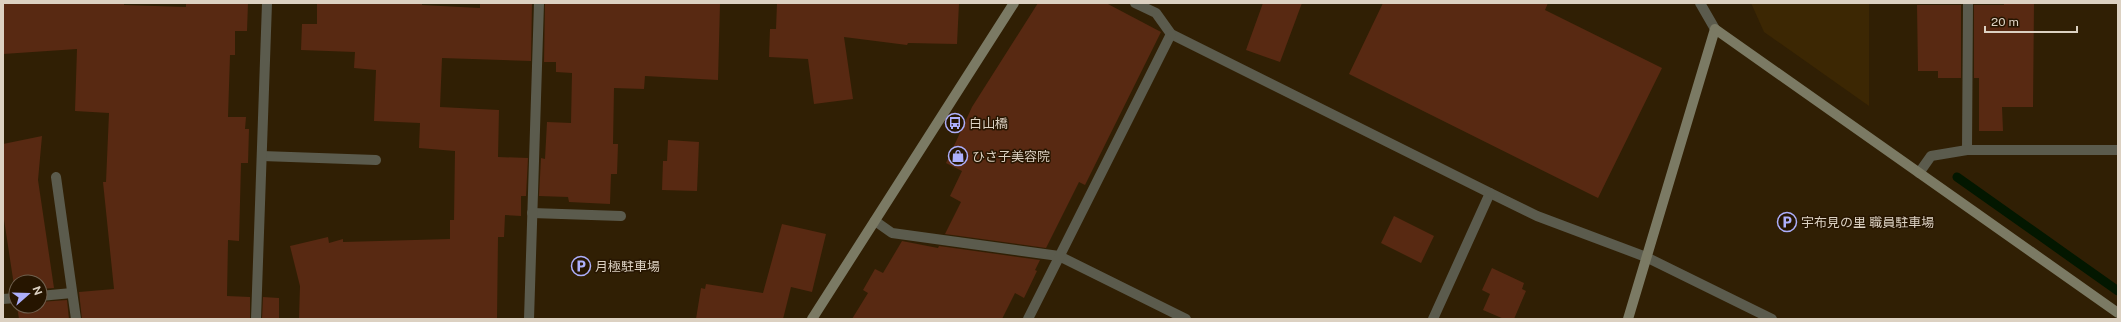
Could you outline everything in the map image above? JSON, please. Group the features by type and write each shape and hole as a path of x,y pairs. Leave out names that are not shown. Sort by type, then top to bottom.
{"street":[{"path":"256,319 267,3"},
{"path":"529,319 538,3"},
{"path":"812,319 1014,3"},
{"path":"1135,3 1156,13 1171,34 1490,193 1537,216 1646,257 1772,319"},
{"path":"1700,3 1715,29 2118,313"},
{"path":"1968,3 1968,150"},
{"path":"1628,319 1715,29"},
{"path":"1028,319 1171,34"},
{"path":"1920,173 1931,156 1968,150 2118,150"},
{"path":"262,156 376,160"},
{"path":"56,176 76,319"},
{"path":"1433,319 1490,193"},
{"path":"532,213 621,216"},
{"path":"875,221 892,233 1059,256 1186,319"},
{"path":"48,295 72,293"}],"shaded area":[{"path":"1751,3 1869,3 1869,106 1764,32"}],"building":[{"path":"3,3 124,3 124,5 186,7 186,3 248,3 247,31 235,31 235,55 230,55 228,117 246,117 245,129 249,129 248,163 241,163 239,241 228,240 227,296 250,297 250,319 82,319 79,292 114,289 103,182 106,182 109,113 75,111 77,49 3,54"},
{"path":"317,3 422,3 422,5 480,8 480,3 532,3 531,61 442,58 440,107 499,110 498,157 528,158 526,196 521,196 521,216 505,215 504,237 498,237 497,319 299,319 300,286 290,246 328,237 329,243 343,239 343,242 450,239 450,220 454,220 455,151 419,148 420,123 374,121 376,70 354,68 355,52 301,50 302,24 317,24"},
{"path":"545,3 720,3 718,80 645,76 644,89 614,88 613,144 618,144 617,174 611,174 610,204 569,202 568,197 539,196 541,158 545,159 547,122 571,123 572,73 556,72 556,62 544,62"},
{"path":"777,3 959,3 957,44 908,43 907,45 844,37 853,99 814,104 808,59 769,57 770,29 776,29"},
{"path":"1038,3 1106,3 1161,32 1085,185 1079,182 1046,248 945,234 961,202 950,196 962,171 946,163 972,107"},
{"path":"1263,3 1302,3 1280,62 1246,50"},
{"path":"1383,3 1548,3 1545,10 1662,68 1598,198 1349,74"},
{"path":"2004,3 2034,3 2033,107 2002,107 2003,131 1979,131 1979,78 1974,78 1974,5 2004,5"},
{"path":"1917,5 1961,5 1961,78 1938,78 1938,71 1918,71"},
{"path":"42,136 38,180 54,288 48,288 48,274 12,274 3,213 3,144"},
{"path":"668,140 699,142 697,191 662,190 663,161 667,161"},
{"path":"1394,216 1434,236 1421,263 1381,243"},
{"path":"782,224 826,234 812,292 791,287 783,319 696,319 701,288 705,289 706,284 763,293"},
{"path":"902,241 938,248 939,246 1040,260 1035,270 1037,271 1024,298 1015,293 1002,319 852,319 868,293 863,290 875,269 883,273"},
{"path":"1492,268 1524,283 1522,289 1526,291 1514,319 1504,319 1483,310 1490,294 1482,290"},
{"path":"263,297 279,298 279,319 262,319"},
{"path":"67,300 69,319 19,319 18,314 48,314 48,301"}],"waterway":[{"path":"1957,177 2118,291"}],"place":[{"name":"白山橋","path":"955,123"},
{"name":"ひさ子美容院","path":"958,156"},
{"name":"宇布見の里 職員駐車場","path":"1787,222"},
{"name":"月極駐車場","path":"581,266"}]}
